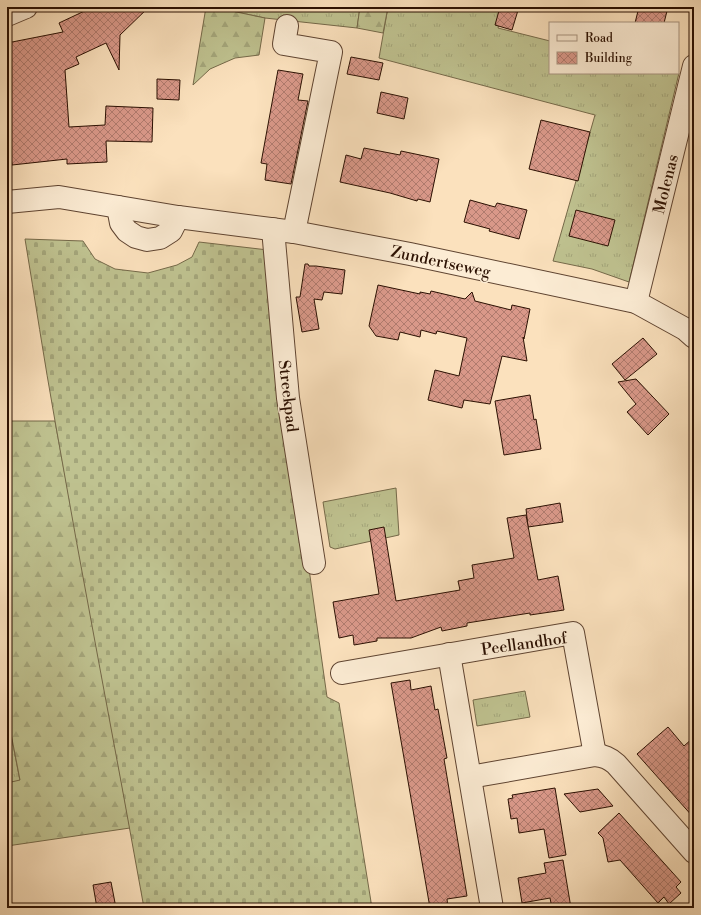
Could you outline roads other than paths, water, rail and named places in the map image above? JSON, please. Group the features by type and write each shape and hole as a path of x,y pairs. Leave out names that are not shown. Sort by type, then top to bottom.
{"street":[{"path":"7,15 26,7"},
{"name":"Streekpad","path":"287,26 284,44 331,52 283,231 288,398 314,563"},
{"name":"Molenas","path":"636,302 694,66"},
{"name":"Zundertseweg","path":"7,202 59,197 178,217 283,231 410,254 636,302 686,328 694,337"},
{"name":"Peellandhof","path":"342,673 573,633 595,755"},
{"path":"449,654 492,908"},
{"path":"470,777 595,755 608,757 616,764 694,852"}]}
